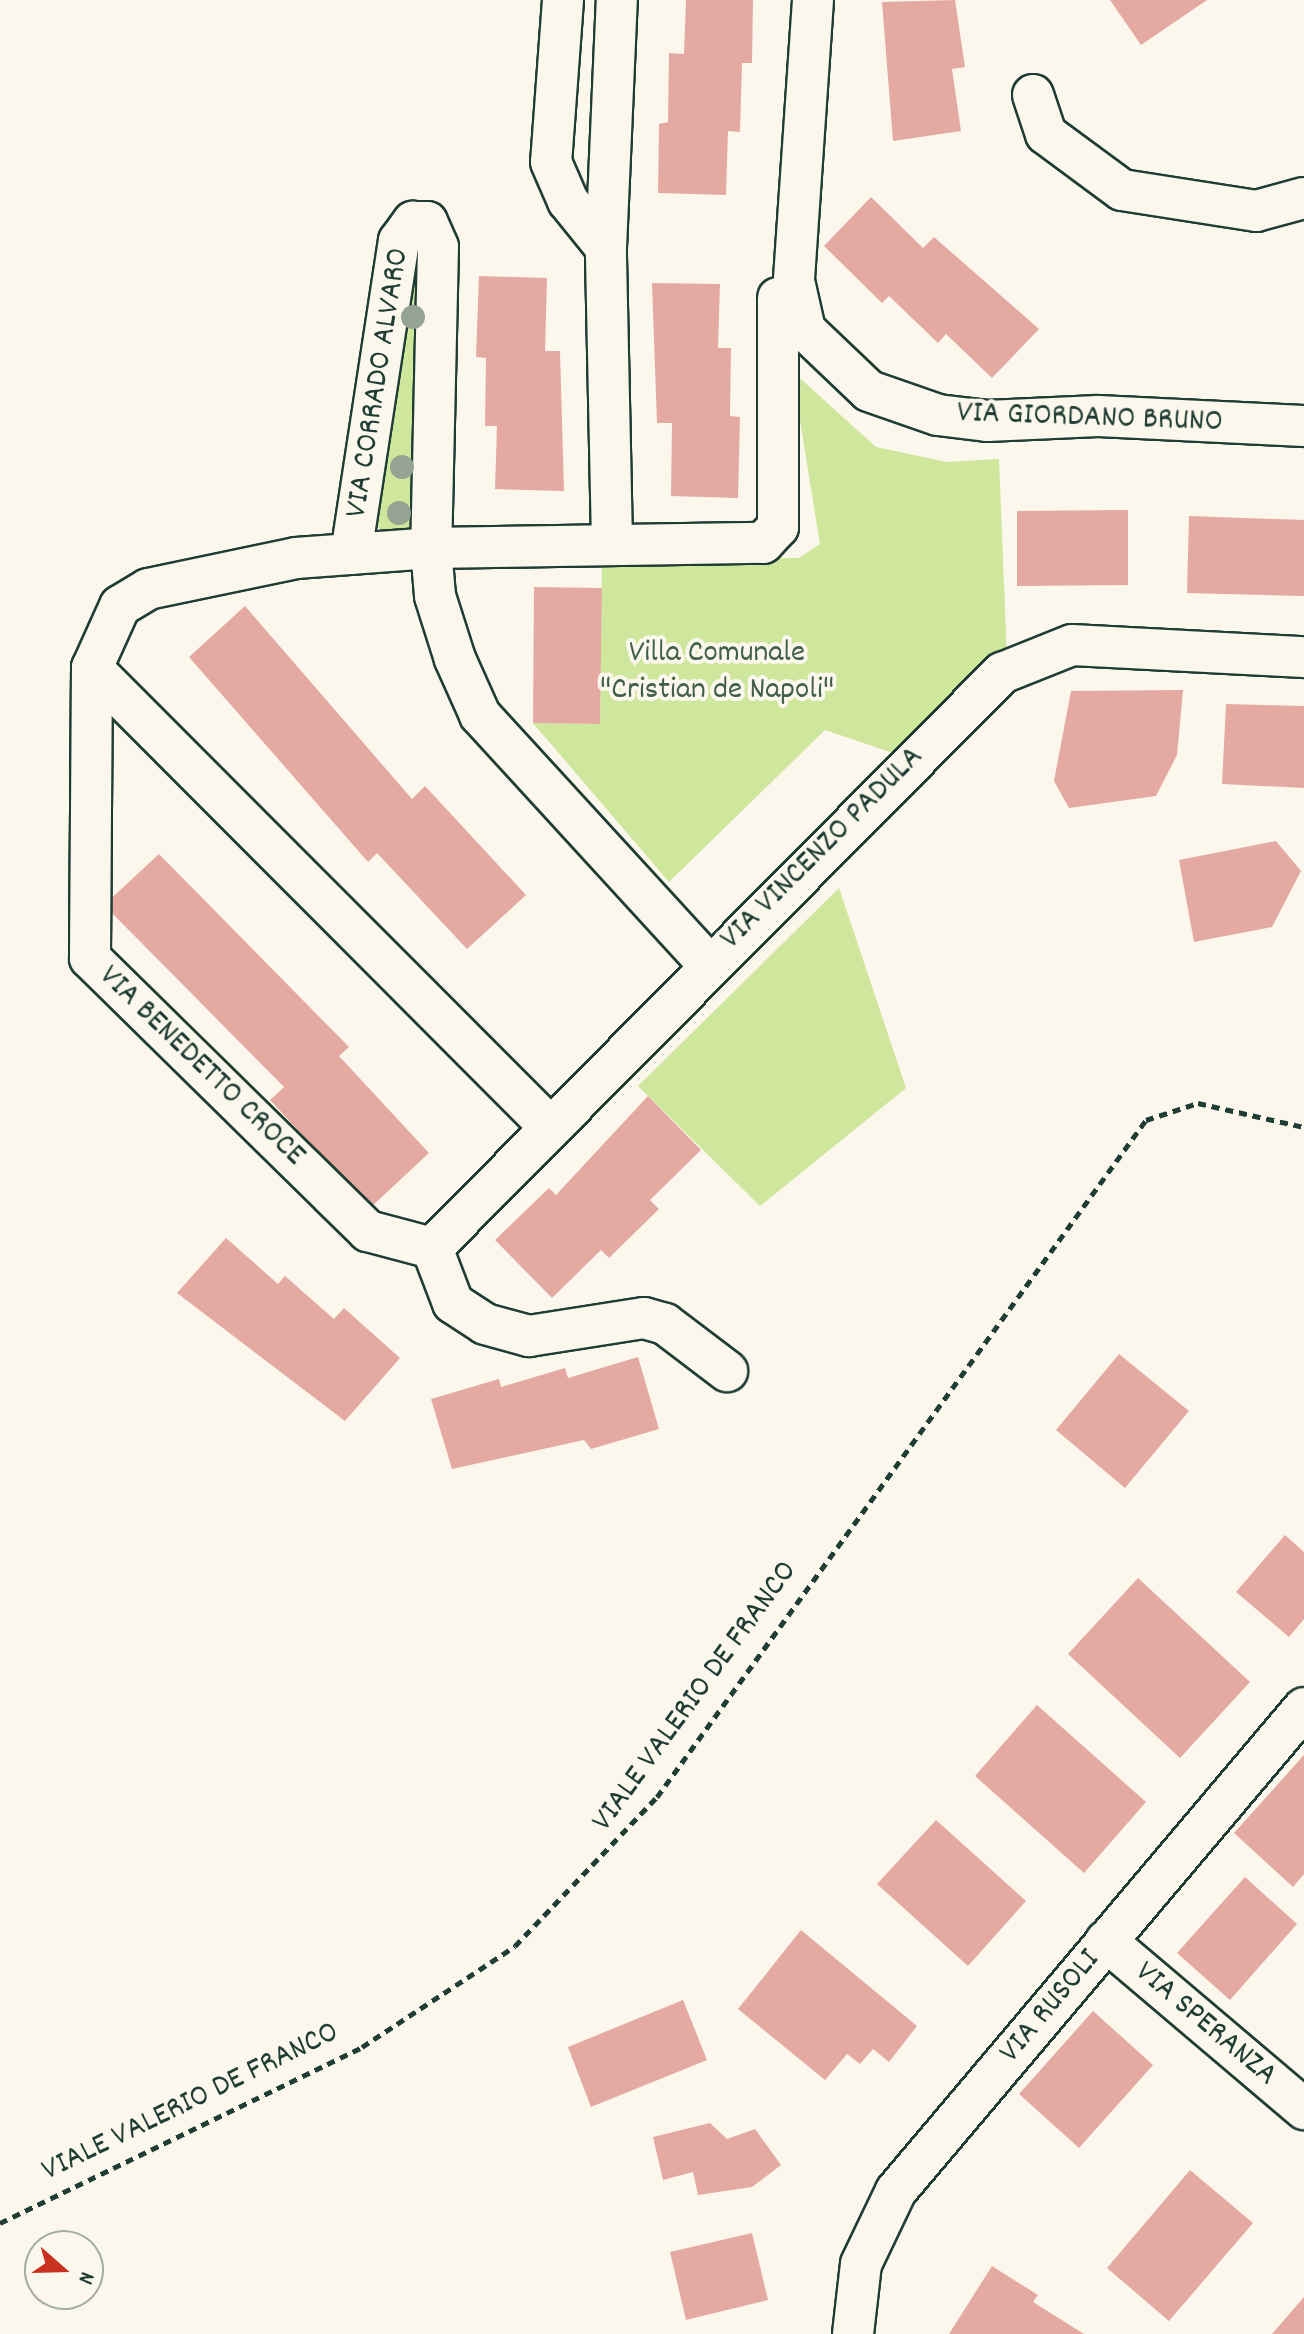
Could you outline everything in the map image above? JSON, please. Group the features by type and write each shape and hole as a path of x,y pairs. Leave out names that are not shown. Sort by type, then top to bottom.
{"street":[{"path":"563,0 551,162 568,201 606,248"},
{"path":"612,543 606,248 617,0"},
{"name":"VIA GIORDANO BRUNO","path":"813,0 794,281 805,330 869,391 938,415 987,421 1098,416 1304,426"},
{"path":"1033,95 1046,134 1122,190 1256,211 1304,198"},
{"name":"VIA CORRADO ALVARO","path":"351,554 399,241 421,221 438,247 431,548"},
{"name":"VIA BENEDETTO CROCE","path":"432,1248 368,1231 90,958 92,668 120,606 148,589 351,554 431,548 612,543 754,546 778,527 778,298"},
{"path":"431,548 435,596 480,715 708,964"},
{"name":"VIA VINCENZO PADULA","path":"432,1248 708,964 1002,673 1072,645 1304,657"},
{"path":"92,668 549,1126"},
{"path":"432,1248 453,1303 485,1324 529,1336 644,1318 665,1324 727,1371"},
{"name":"VIA RUSOLI","path":"853,2334 861,2264 896,2191 1304,1708"},
{"name":"VIA SPERANZA","path":"1106,1941 1304,2109"}],"path":[{"name":"VIALE VALERIO DE FRANCO","path":"0,2223 362,2047 515,1946 657,1797 1146,1120 1198,1103 1304,1127"}],"green space":[{"path":"418,235 415,529 384,536 378,526 408,244"},
{"name":"Villa Comunale \"Cristian de Napoli\"","path":"792,371 876,447 947,462 999,459 1007,659 902,756 825,730 669,882 533,723 600,724 602,559 799,558 820,544"},
{"path":"839,888 906,1088 760,1206 638,1086"}],"building":[{"path":"686,0 753,0 752,63 742,63 740,132 728,131 726,195 658,193 659,124 668,122 669,53 684,54"},
{"path":"955,0 965,67 952,69 961,131 893,141 882,2"},
{"path":"1110,0 1207,0 1141,45"},
{"path":"871,197 923,248 934,237 1039,329 992,378 946,334 938,343 889,296 882,303 824,246"},
{"path":"479,276 547,278 545,351 560,351 564,491 495,489 497,426 485,426 486,358 476,357"},
{"path":"652,283 720,284 718,348 731,348 730,416 740,417 738,498 671,496 672,423 657,423"},
{"path":"1128,510 1128,585 1017,586 1017,511"},
{"path":"1189,516 1304,520 1304,596 1187,593"},
{"path":"534,587 602,588 600,724 533,723"},
{"path":"245,606 412,799 425,786 526,895 467,949 377,853 368,862 189,657"},
{"path":"1183,690 1177,755 1156,796 1069,808 1054,781 1071,691"},
{"path":"1226,704 1304,706 1304,788 1222,784"},
{"path":"1276,841 1301,871 1272,927 1194,942 1179,860"},
{"path":"159,854 349,1047 339,1056 429,1153 370,1208 270,1100 284,1087 104,905"},
{"path":"648,1096 701,1150 650,1200 659,1209 609,1258 601,1250 552,1298 495,1240 549,1188 556,1195"},
{"path":"226,1238 278,1284 285,1276 334,1319 344,1308 400,1358 345,1421 177,1293"},
{"path":"1119,1354 1189,1411 1125,1488 1056,1430"},
{"path":"638,1357 659,1429 591,1449 584,1440 452,1469 431,1399 499,1379 501,1387 565,1368 568,1378"},
{"path":"1285,1535 1304,1552 1304,1619 1289,1637 1236,1592"},
{"path":"1138,1578 1250,1682 1180,1758 1068,1654"},
{"path":"1037,1705 1146,1802 1084,1873 975,1776"},
{"path":"1304,1755 1304,1874 1293,1887 1234,1833"},
{"path":"936,1820 1026,1901 968,1966 877,1884"},
{"path":"1245,1877 1297,1924 1230,2000 1177,1953"},
{"path":"801,1930 917,2026 889,2062 873,2049 860,2064 847,2054 825,2080 738,2009"},
{"path":"683,2000 707,2060 591,2107 568,2047"},
{"path":"1093,2011 1153,2065 1079,2148 1019,2094"},
{"path":"710,2123 727,2139 755,2129 781,2165 752,2187 698,2195 693,2172 663,2180 653,2137"},
{"path":"1190,2170 1253,2223 1169,2321 1107,2268"},
{"path":"752,2233 768,2300 686,2320 670,2252"},
{"path":"992,2266 1038,2295 1033,2302 1084,2334 949,2334"},
{"path":"1304,2297 1304,2334 1272,2334"}]}
